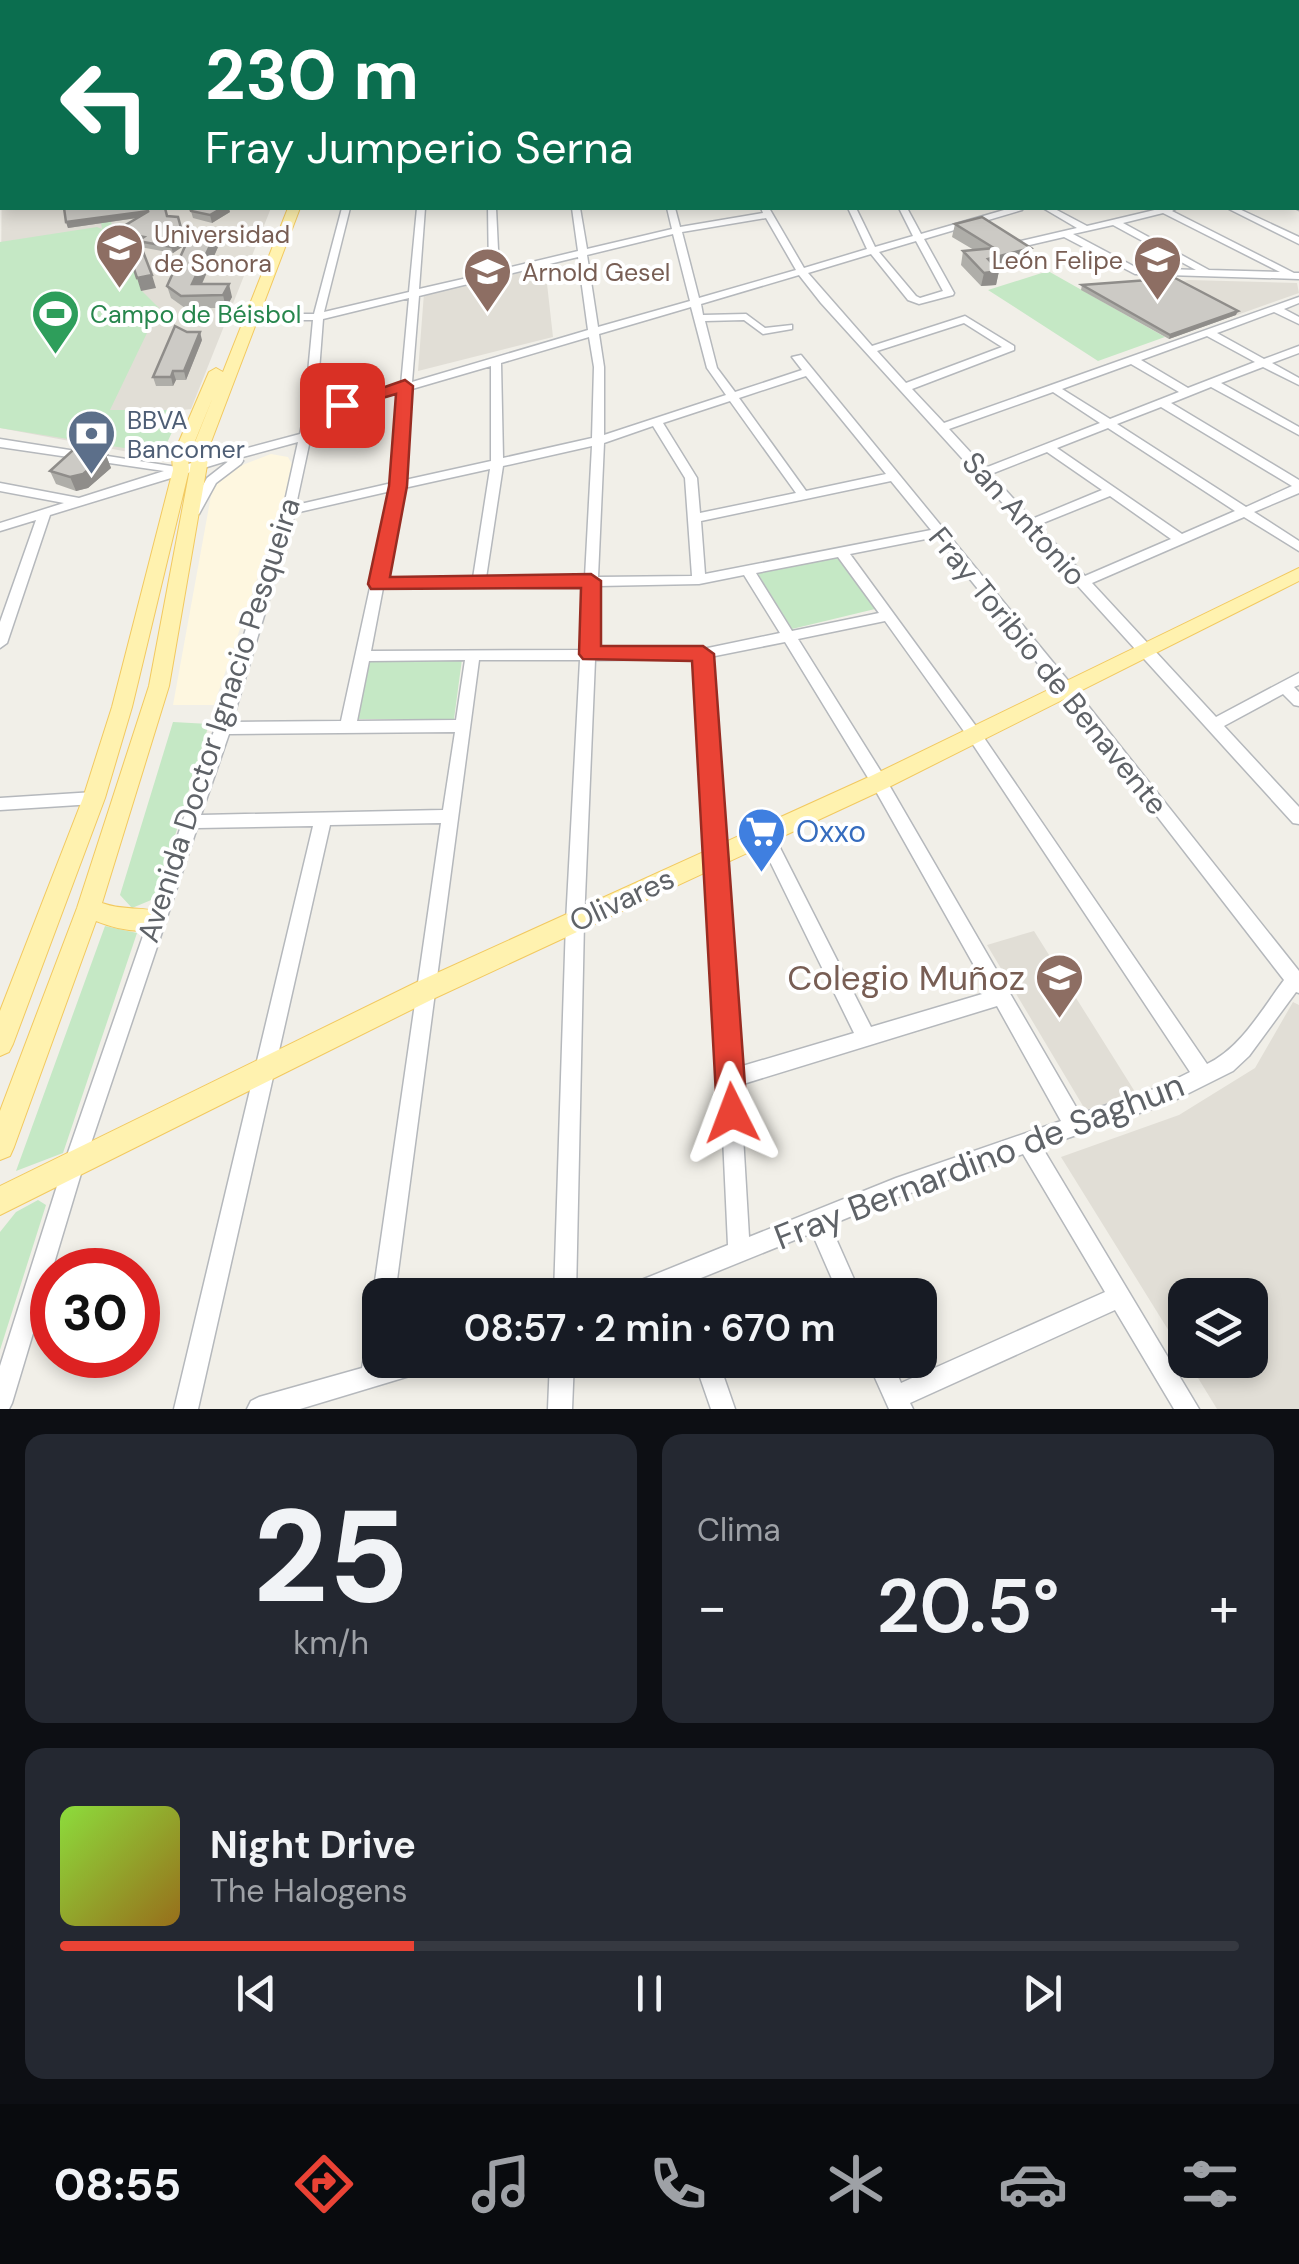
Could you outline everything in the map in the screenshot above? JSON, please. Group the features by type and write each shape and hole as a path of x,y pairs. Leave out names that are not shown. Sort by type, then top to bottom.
{"main road":[{"path":"0,1044 94,798 190,468 203,442 280,210"},
{"path":"0,1146 89,908 159,686 190,524 186,443 293,210"},
{"name":"Olivares","path":"0,1201 426,990 879,782 1299,574"},
{"path":"89,908 117,919 155,920"}],"street":[{"name":"Avenida Doctor Ignacio Pesqueira","path":"0,1403 73,1167 223,728 289,510 310,415 318,317 345,210"},
{"path":"348,726 398,486 420,210"},
{"path":"492,210 494,274"},
{"path":"565,1278 575,922 600,403 576,210"},
{"path":"672,210 693,302 718,378 803,495"},
{"path":"853,210 872,250 914,300 950,292 905,210"},
{"path":"310,415 920,237 974,217 1009,210"},
{"path":"1051,210 1084,228"},
{"path":"1138,210 1146,214"},
{"path":"974,217 1016,245 1161,210"},
{"path":"1173,210 1296,276"},
{"path":"1235,210 1299,241"},
{"path":"245,317 318,317 766,211"},
{"name":"San Antonio","path":"766,211 801,271 1028,525 1299,818"},
{"path":"1113,221 1209,273"},
{"path":"1064,233 1129,270 1296,276"},
{"path":"942,428 1299,300"},
{"path":"1274,308 1299,321"},
{"path":"698,318 746,316 765,332 788,327"},
{"path":"871,350 965,320 1010,348 906,388"},
{"path":"1207,332 1299,382"},
{"path":"982,472 1299,350"},
{"name":"Fray Toribio de Benavente","path":"796,357 1065,687 1296,984"},
{"path":"479,582 497,464 496,359"},
{"path":"1132,360 1188,393"},
{"path":"289,510 597,441 807,372"},
{"path":"1214,384 1299,432"},
{"path":"1054,388 1299,547"},
{"path":"1164,404 1299,486"},
{"path":"656,422 691,478 698,580"},
{"path":"0,527 306,436"},
{"path":"203,442 209,454 217,458 244,455"},
{"path":"0,443 118,463 190,468"},
{"path":"1048,447 1180,539"},
{"path":"259,451 285,452 299,462"},
{"path":"190,524 211,481 244,455"},
{"path":"115,492 130,474 118,463"},
{"path":"696,518 891,477"},
{"path":"0,486 81,502"},
{"path":"1081,582 1299,486"},
{"path":"1028,525 1110,491"},
{"path":"0,643 44,514"},
{"path":"378,584 698,580 937,533"},
{"path":"841,551 973,734 1204,1076"},
{"path":"748,571 879,782 1076,1127"},
{"path":"362,656 703,654 888,616"},
{"path":"386,1278 473,654"},
{"path":"703,654 739,1252"},
{"path":"1212,726 1299,678"},
{"path":"1284,686 1299,702"},
{"path":"223,728 463,726"},
{"path":"0,804 94,798"},
{"path":"191,822 449,816"},
{"path":"186,1409 323,819"},
{"path":"765,835 866,1038"},
{"name":"Fray Bernardino de Saghun","path":"694,1278 739,1252 896,1188 1164,1096 1226,1065 1296,984"},
{"path":"730,1078 1000,997"},
{"path":"1028,1144 1188,1409"},
{"path":"817,1220 843,1278"},
{"path":"887,1378 898,1403 1120,1296"},
{"path":"259,1409 365,1378"},
{"path":"560,1409 561,1378"},
{"path":"712,1378 723,1409"}],"shaded area":[{"name":"Universidad de Sonora","path":"2,210 270,210 191,409 182,410 163,447 134,453 0,428"},
{"name":"Arnold Gesel","path":"545,266 553,337 418,371 424,293"},
{"path":"1174,282 1297,283 1299,293 1237,315"},
{"path":"271,454 288,457 295,470 283,516 273,532 214,705 173,705 212,490 229,470"},
{"name":"Colegio Muñoz","path":"1034,931 1137,1095 1086,1111 987,945"},
{"path":"1293,1002 1299,1005 1299,1409 1217,1409 1198,1378 1268,1378 1268,1278 1168,1278 1168,1330 1061,1157 1179,1115 1255,1068"}],"green space":[{"path":"99,210 110,218 113,229 135,226 115,236 133,248 141,290 159,308 110,410 182,410 167,443 149,452 0,428 0,242 102,229"},
{"path":"1048,271 1165,337 1098,361 988,290"},
{"path":"836,554 875,609 792,629 757,572"},
{"path":"462,659 454,719 357,719 370,660"},
{"path":"173,722 209,724 156,898 132,908 120,895"},
{"path":"105,926 137,933 63,1153 16,1171"},
{"path":"38,1200 46,1205 0,1350 0,1232 16,1212"}],"building":[{"path":"64,210 166,210 167,216 178,217 184,239 171,247 138,241 144,237 121,233 125,231 119,229 149,211 66,222"},
{"path":"191,210 219,210 210,215"},
{"path":"982,217 1031,248 988,259 999,271 984,273 963,251 994,248 955,224"},
{"path":"192,231 215,235 192,284 229,284 223,295 181,296 167,286"},
{"path":"142,249 152,275 137,278 130,257"},
{"name":"León Felipe","path":"1175,278 1238,311 1170,335 1082,285"},
{"path":"175,326 187,332 200,332 184,371 173,371 171,377 153,377"},
{"path":"73,450 106,455 83,474 70,477 50,471"}],"place":[{"name":"Universidad de Sonora","path":"119,290"},
{"name":"León Felipe","path":"1158,302"},
{"name":"Arnold Gesel","path":"487,314"},
{"name":"Campo de Béisbol","path":"55,356"},
{"name":"BBVA Bancomer","path":"92,476"},
{"name":"Oxxo","path":"761,874"},
{"name":"Colegio Muñoz","path":"1060,1020"}],"route":[{"path":"342,405 405,386 398,486 378,584 591,581 590,654 703,654 732,1113"}]}
